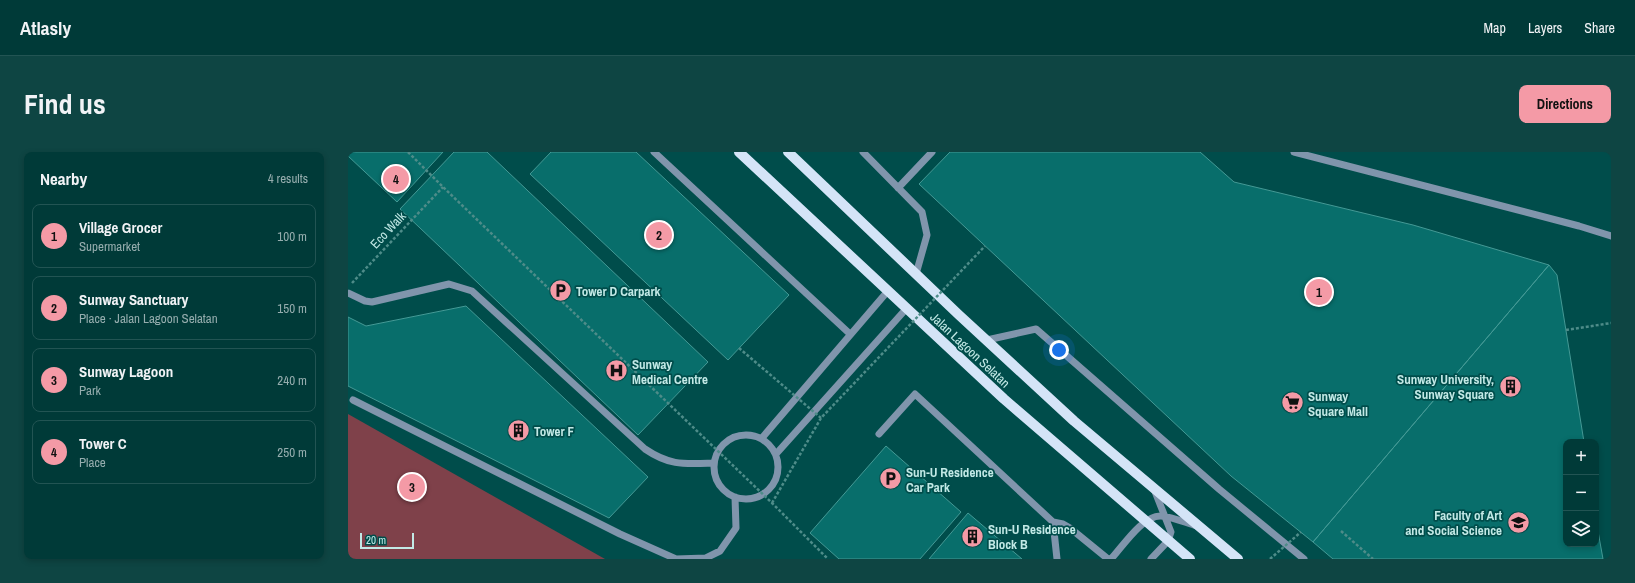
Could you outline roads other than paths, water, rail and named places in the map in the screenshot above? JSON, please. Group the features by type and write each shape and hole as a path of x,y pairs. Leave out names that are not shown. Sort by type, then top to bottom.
{"main road":[{"name":"Jalan Lagoon Selatan","path":"738,152 887,292 1004,399 1190,559"},
{"name":"Jalan Lagoon Selatan","path":"788,152 1074,421 1238,559"}],"lane":[{"path":"654,152 850,334"},
{"path":"863,152 922,212 927,235 916,274"},
{"path":"898,188 932,152"},
{"path":"1294,152 1572,224 1611,236"},
{"path":"348,293 365,301 372,302 449,284 472,291 645,449 658,458 671,462 714,463"},
{"path":"762,438 887,292"},
{"path":"776,454 906,308"},
{"path":"987,340 1036,329 1219,489 1304,559"},
{"path":"879,434 915,394 1053,522 1064,524 1070,528 1108,559"},
{"path":"353,400 620,534 676,559 706,558 720,551 736,528 735,497"},
{"path":"741,434 752,435 762,438 770,445 776,454 778,464 777,475 773,485 766,492 756,498 746,499 735,497 726,492 719,484 714,474 714,463 716,453 722,444 741,434"},
{"path":"1152,559 1168,540 1171,532 1167,518 1154,488"},
{"path":"1111,559 1144,521 1152,517 1167,518 1201,528"},
{"path":"1053,522 1057,559"}],"place":[{"name":"Tower C","path":"396,179"},
{"name":"Sunway Sanctuary","path":"659,235"},
{"name":"Tower D Carpark","path":"560,291"},
{"name":"Village Grocer","path":"1319,292"},
{"name":"Sunway Medical Centre","path":"616,371"},
{"name":"Sunway University, Sunway Square","path":"1510,386"},
{"name":"Sunway Square Mall","path":"1292,403"},
{"name":"Tower F","path":"519,431"},
{"name":"Sun-U Residence Car Park","path":"891,479"},
{"name":"Sunway Lagoon","path":"412,487"},
{"name":"Faculty of Art and Social Science","path":"1518,522"},
{"name":"Sun-U Residence Block B","path":"972,536"}]}
